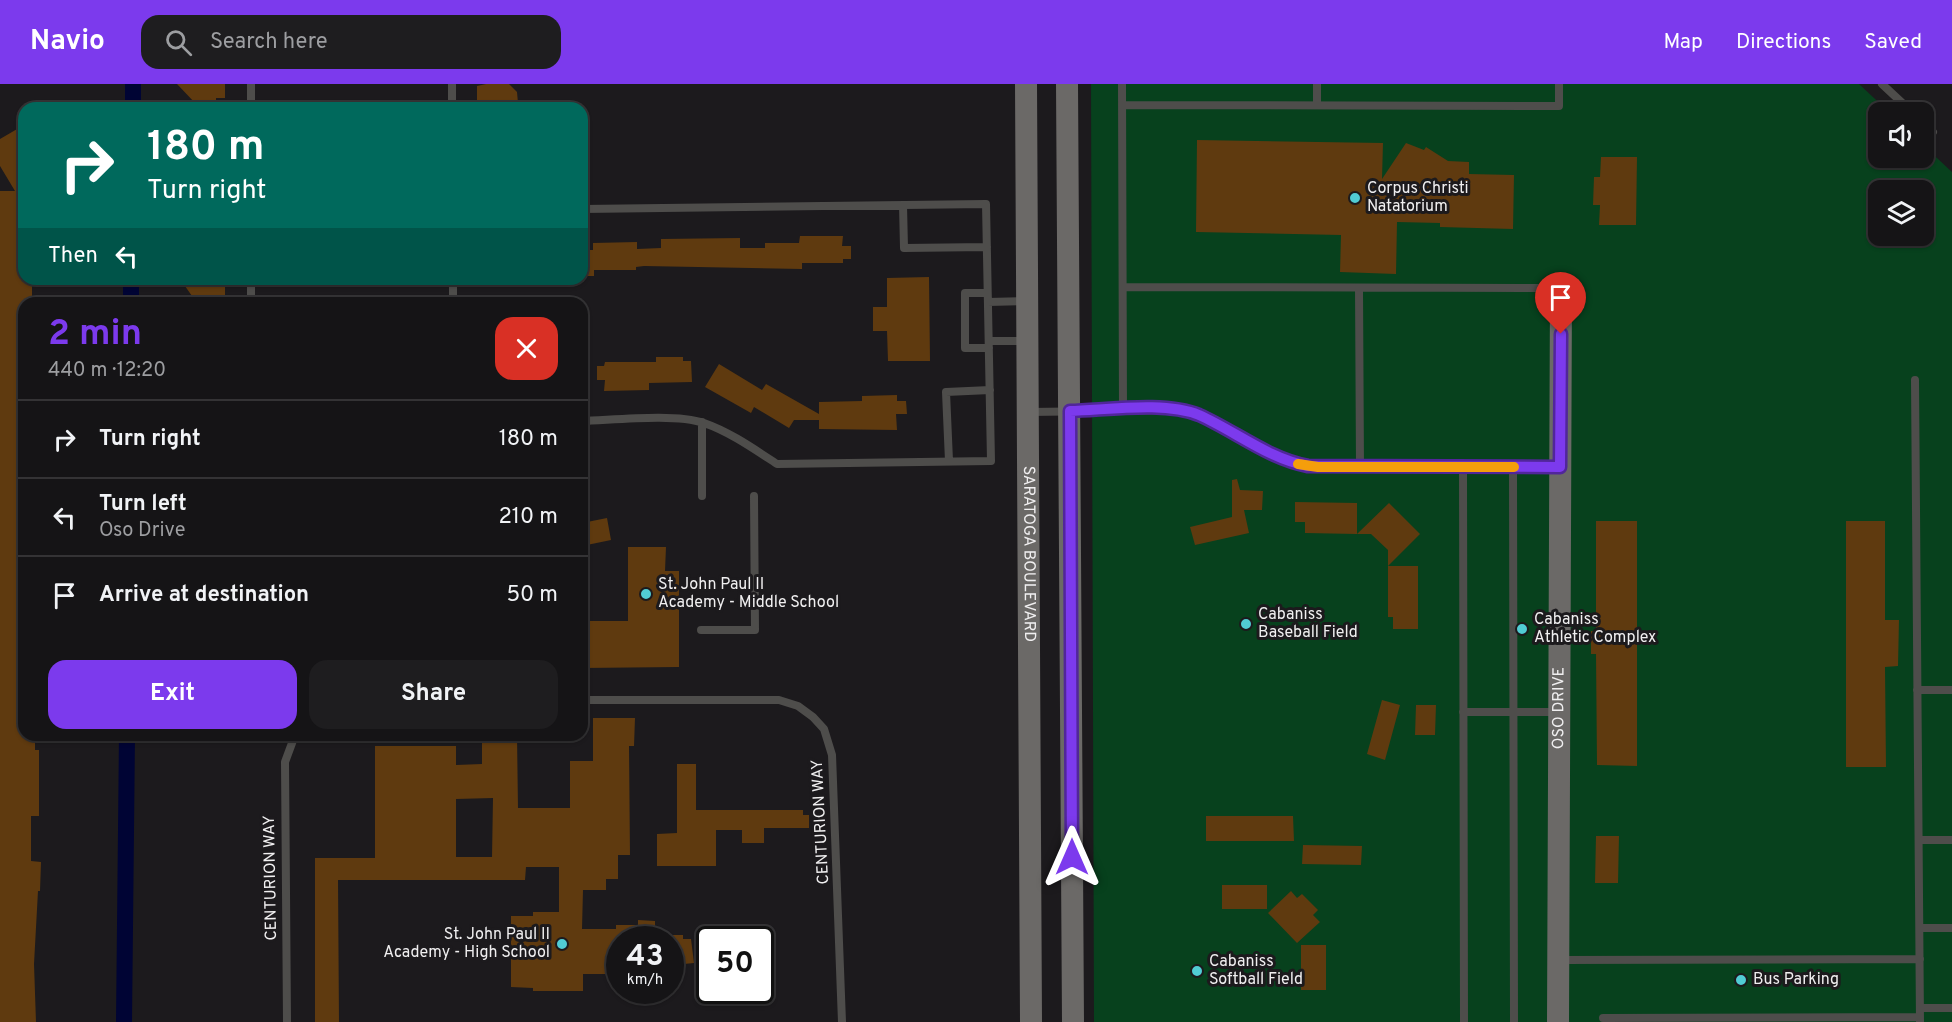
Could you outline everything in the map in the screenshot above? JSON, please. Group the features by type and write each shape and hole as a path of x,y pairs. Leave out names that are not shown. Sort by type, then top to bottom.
{"main road":[{"name":"SARATOGA BOULEVARD","path":"1026,84 1031,1022"},
{"path":"1067,84 1074,1022"},
{"name":"OSO DRIVE","path":"1558,1022 1561,288"}],"lane":[{"path":"251,84 251,102"},
{"path":"452,84 452,102"},
{"path":"1122,84 1123,410"},
{"path":"1317,84 1317,105"},
{"path":"1122,105 1559,106 1559,84"},
{"path":"1882,84 1901,102"},
{"path":"588,209 986,204 991,460 777,464 734,437 702,422 678,419 588,421"},
{"path":"903,205 904,248 987,247"},
{"path":"1123,287 1561,288"},
{"path":"1359,288 1360,467"},
{"path":"987,293 965,293 965,348 1026,341"},
{"path":"988,302 1026,301"},
{"path":"1915,380 1920,1015"},
{"path":"949,461 946,392 990,390"},
{"path":"1028,412 1181,410 1199,415 1299,465 1560,467"},
{"path":"702,422 702,496"},
{"path":"1463,467 1464,1022"},
{"path":"1513,467 1514,1022"},
{"path":"700,630 755,630 754,496"},
{"path":"1917,690 1952,690"},
{"name":"CENTURION WAY","path":"588,700 779,700 798,706 824,729 832,754 842,1022"},
{"path":"1464,712 1560,712"},
{"name":"CENTURION WAY","path":"286,1022 285,762 293,741"},
{"path":"1919,840 1952,840"},
{"path":"1920,928 1952,928"},
{"path":"1558,960 1920,959"},
{"path":"1603,1018 1920,1015 1952,1008"}],"green space":[{"name":"Cabaniss Athletic Complex","path":"1091,84 1859,84 1878,102 1868,102 1868,168 1934,168 1934,155 1952,172 1952,1022 1094,1022"}],"building":[{"path":"177,84 225,84 225,98 216,98 216,102 194,102"},
{"path":"509,84 517,92 518,102 477,102 477,86"},
{"path":"18,128 18,285 32,285 32,297 18,297 18,741 35,741 35,750 39,750 39,816 31,816 31,861 41,862 34,964 36,1022 0,1022 0,191 15,191 0,166 0,139"},
{"name":"Corpus Christi Natatorium","path":"1197,140 1383,143 1382,179 1406,143 1424,150 1426,147 1448,161 1469,162 1469,174 1514,175 1513,229 1440,227 1440,223 1397,222 1396,274 1340,272 1341,235 1196,232"},
{"path":"1601,157 1637,157 1636,225 1599,225 1600,205 1593,205 1594,177 1600,177"},
{"path":"800,236 843,236 842,246 851,246 851,259 843,259 843,263 802,263 802,269 644,266 636,267 636,270 594,270 594,276 588,276 588,250 593,250 593,243 637,242 637,249 661,248 661,239 740,238 740,248 765,248 765,243 799,243"},
{"path":"929,277 930,361 888,361 887,331 873,331 873,307 887,307 887,278"},
{"path":"184,285 225,285 225,295 192,296"},
{"path":"656,357 683,357 683,361 691,361 692,382 649,383 649,390 604,391 605,380 597,380 597,366 604,366 605,362 656,362"},
{"path":"719,364 762,390 766,384 819,414 819,402 862,401 862,396 897,395 897,401 906,401 907,414 896,414 897,430 819,429 819,420 794,420 789,428 754,407 751,413 705,387"},
{"path":"1237,479 1240,490 1263,491 1262,510 1244,510 1249,533 1195,545 1190,527 1232,517 1232,480"},
{"path":"1295,502 1357,503 1357,534 1305,533 1305,522 1295,522"},
{"path":"1389,503 1420,534 1388,566 1388,550 1371,534 1357,534"},
{"path":"607,518 611,540 588,545 588,522"},
{"path":"1596,521 1637,521 1637,766 1597,765 1596,654 1591,654 1591,631 1596,631"},
{"path":"1846,521 1885,521 1885,620 1899,620 1898,666 1885,667 1886,767 1846,767"},
{"path":"628,547 666,547 665,571 679,571 679,667 588,668 588,621 628,621"},
{"path":"1388,566 1418,566 1418,629 1393,629 1393,617 1388,617"},
{"path":"1382,700 1400,705 1385,760 1367,754"},
{"path":"1416,705 1436,705 1435,735 1415,735"},
{"path":"593,718 635,718 634,746 629,746 630,855 618,855 618,879 606,879 606,890 583,890 582,929 606,929 606,974 583,974 583,991 533,991 533,988 511,987 511,916 533,916 533,912 559,912 559,867 526,867 525,880 338,880 339,1022 315,1022 315,858 375,858 375,746 456,746 456,765 482,764 482,741 517,741 518,808 570,808 570,761 593,761","holes":["493,798 492,857 456,857 456,799"]},
{"path":"677,764 696,764 696,810 803,810 803,815 809,815 809,828 764,828 764,843 742,843 742,830 716,830 716,866 657,866 657,834 677,833"},
{"path":"1206,816 1293,816 1294,841 1206,841"},
{"path":"1596,836 1619,836 1618,883 1595,883"},
{"path":"1303,845 1362,846 1361,865 1302,864"},
{"path":"1222,885 1267,885 1267,909 1222,909"},
{"path":"1291,891 1297,898 1302,894 1318,910 1313,915 1320,922 1297,943 1268,913"},
{"path":"638,920 655,921 655,926 616,926 638,925"},
{"path":"684,939 691,939 694,963 684,964"},
{"path":"1301,945 1326,945 1326,990 1301,990"}],"waterway":[{"path":"133,84 133,102"},
{"path":"131,285 131,297"},
{"path":"124,1022 127,741"}],"slow traffic":[{"path":"1298,464 1318,467 1514,467"}],"place":[{"name":"Corpus Christi Natatorium","path":"1355,198"},
{"name":"St. John Paul II Academy - Middle School","path":"646,594"},
{"name":"Cabaniss Baseball Field","path":"1246,624"},
{"name":"Cabaniss Athletic Complex","path":"1522,629"},
{"name":"St. John Paul II Academy - High School","path":"562,944"},
{"name":"Cabaniss Softball Field","path":"1197,971"},
{"name":"Bus Parking","path":"1741,980"}],"route":[{"path":"1072,857 1070,411 1172,408 1181,410 1199,415 1299,465 1318,467 1560,467 1561,334"}]}
